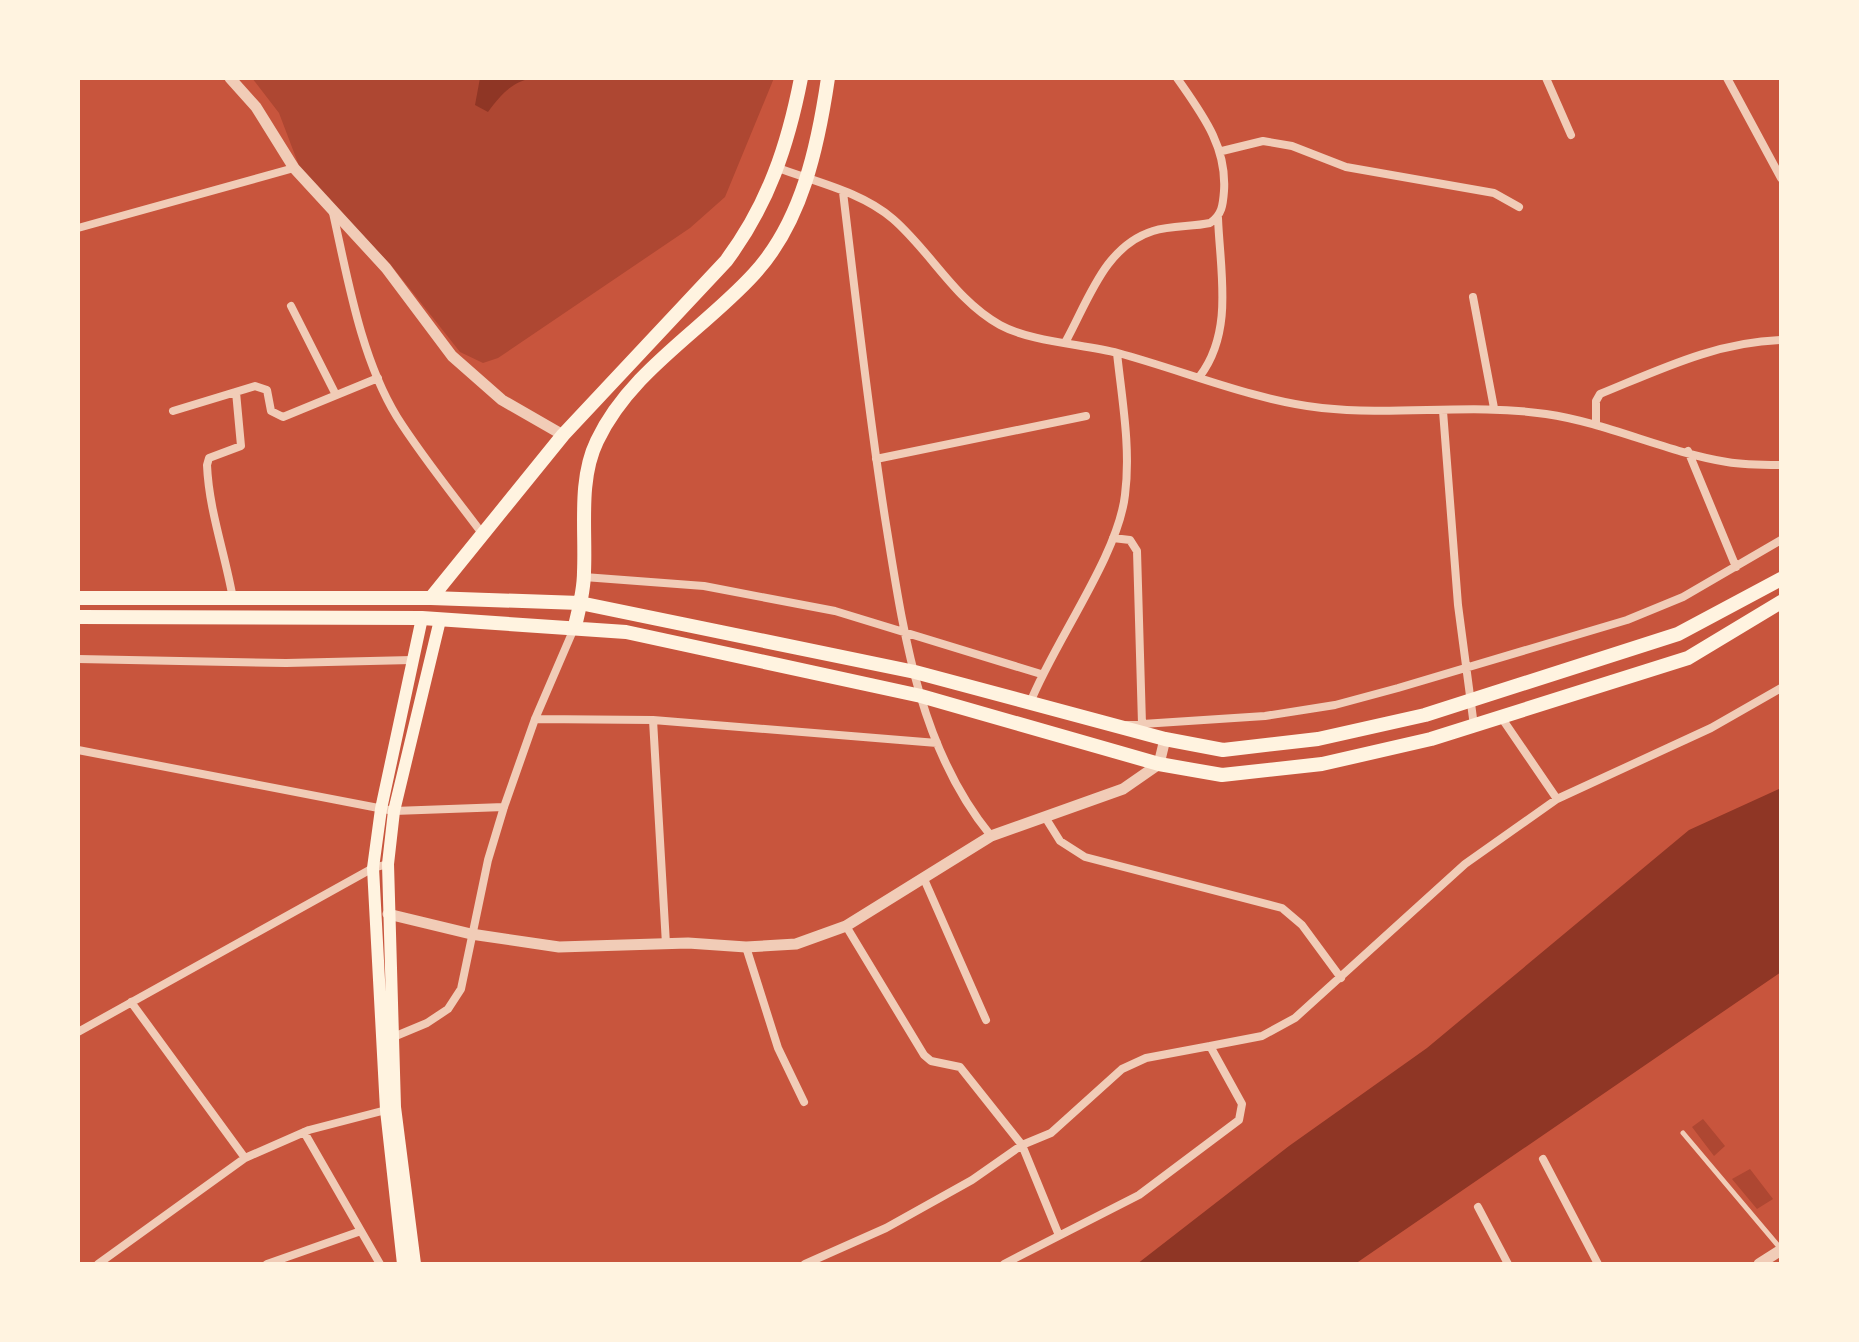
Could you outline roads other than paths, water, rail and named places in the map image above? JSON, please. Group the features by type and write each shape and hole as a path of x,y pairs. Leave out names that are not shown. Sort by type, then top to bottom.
{"main road":[{"path":"431,598 563,435 726,261 748,232 778,168 801,78"},
{"path":"575,626 584,577 588,459 611,413 637,383 754,274 787,227 806,179 828,78"},
{"path":"78,598 431,598 580,603 915,672 1165,739 1223,750 1318,739 1425,715 1678,634 1781,579"},
{"path":"168,618 169,600"},
{"path":"78,617 422,618 575,626 626,632 921,696 1159,764 1222,775 1322,764 1474,726 1688,658 1781,602"},
{"path":"403,1264 386,1110 388,810 412,660 422,618"},
{"path":"415,1264 395,1107 373,868 440,620"}],"street":[{"path":"230,78 256,107 294,168 386,268 452,356 502,400 563,435"},
{"path":"1177,78 1222,151 1225,184 1223,207 1218,218 1220,336 1212,359 1200,376"},
{"path":"1546,78 1571,135"},
{"path":"1727,78 1781,178"},
{"path":"1222,151 1252,142 1277,144 1346,167 1494,193 1519,207"},
{"path":"78,228 294,168"},
{"path":"778,168 868,202 893,219 967,300 989,318 1029,335 1117,353 1260,396 1320,407 1443,411 1494,408 1596,423 1727,462 1781,465"},
{"path":"843,192 876,459 903,630 921,696 951,780 991,836"},
{"path":"333,213 348,281 378,378 397,416 484,536"},
{"path":"1066,341 1110,259 1129,240 1157,230 1200,225 1218,218"},
{"path":"1473,297 1494,408"},
{"path":"291,306 336,395"},
{"path":"1596,423 1596,401 1600,394 1687,358 1731,346 1781,340"},
{"path":"1030,703 1041,674 1113,538 1125,498 1127,450 1117,353"},
{"path":"173,411 262,386 267,390 271,411 283,417 378,378"},
{"path":"233,600 225,554 212,517 207,465 209,458 241,446 236,392"},
{"path":"1443,411 1474,726"},
{"path":"876,459 1086,416"},
{"path":"1688,451 1736,567"},
{"path":"1113,538 1130,540 1137,551 1142,724"},
{"path":"1115,726 1265,716 1335,705 1627,620 1683,597 1781,540"},
{"path":"584,577 704,586 835,611 1041,674"},
{"path":"388,1039 427,1023 448,1009 464,977 471,934 504,807 535,719 575,626"},
{"path":"78,659 272,663 412,660"},
{"path":"805,1264 886,1228 972,1180 1022,1145 1051,1133 1122,1069 1146,1058 1262,1036 1295,1018 1465,864 1557,799 1711,728 1781,688"},
{"path":"1501,717 1557,799"},
{"path":"535,719 653,720 937,743"},
{"path":"653,720 666,944"},
{"path":"388,914 471,934 559,947 796,944 846,926 991,836 1123,789 1159,764 1165,739"},
{"path":"78,750 388,810 504,807"},
{"path":"1045,817 1060,841 1085,857 1282,908 1302,925 1341,978"},
{"path":"78,1032 373,868 388,864"},
{"path":"924,879 986,1020"},
{"path":"846,926 924,1055 931,1061 960,1067 1022,1145 1058,1233"},
{"path":"746,947 778,1048 804,1102"},
{"path":"131,1002 245,1158"},
{"path":"1004,1264 1058,1233 1139,1195 1239,1120 1242,1104 1210,1046"},
{"path":"98,1264 245,1158 304,1132 386,1110"},
{"path":"304,1132 380,1264"},
{"path":"1543,1159 1598,1264"},
{"path":"1478,1207 1508,1264"},
{"path":"267,1264 361,1231"},
{"path":"1759,1264 1781,1250"}],"lane":[{"path":"1683,1133 1781,1250"}]}
